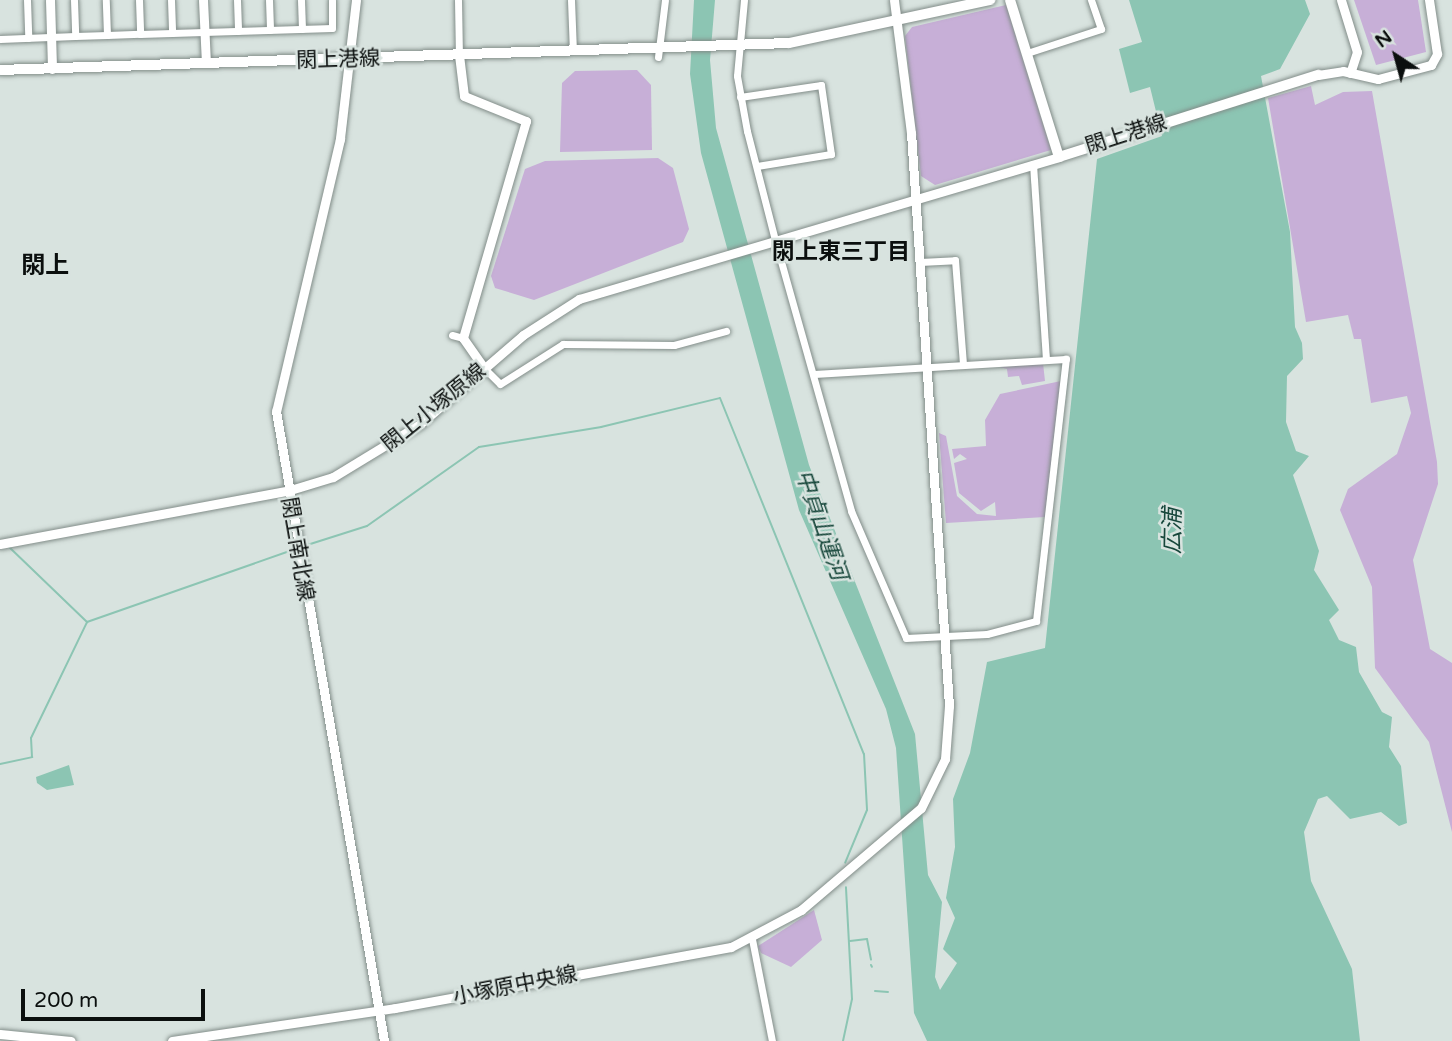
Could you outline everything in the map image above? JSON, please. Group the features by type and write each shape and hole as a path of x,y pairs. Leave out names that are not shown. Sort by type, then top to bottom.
{"main road":[{"path":"738,45 815,40 990,0"},
{"name":"閖上港線","path":"1010,0 1059,157 1318,75"},
{"name":"閖上港線","path":"0,70 573,51 659,53 676,48 738,45"}],"street":[{"path":"27,0 29,38"},
{"path":"50,0 52,69"},
{"path":"74,0 75,36"},
{"path":"106,0 107,35"},
{"path":"139,0 140,34"},
{"path":"171,0 172,33"},
{"path":"204,0 206,63"},
{"path":"237,0 238,31"},
{"path":"269,0 270,30"},
{"path":"301,0 302,29"},
{"path":"0,39 332,28 332,0"},
{"name":"閖上南北線","path":"356,0 353,60 340,139 294,323 276,411 295,538 384,1041"},
{"path":"458,0 459,55 464,96 526,121 463,338"},
{"path":"571,0 573,51"},
{"path":"659,53 664,0"},
{"path":"744,0 738,45 740,97 775,240 851,511 906,638 987,634 1036,621 1066,359 813,374"},
{"path":"894,0 915,199 946,636"},
{"path":"1027,53 1101,29 1091,0"},
{"path":"1341,0 1357,52 1350,73"},
{"name":"閖上港線","path":"1318,75 1350,73 1378,79 1431,65 1437,54 1429,0"},
{"path":"740,97 821,85 831,154 757,166"},
{"path":"775,240 1059,157"},
{"path":"1033,164 1046,360"},
{"name":"閖上小塚原線","path":"0,544 288,491 362,463 579,299 775,240"},
{"path":"920,262 955,260 963,365"},
{"path":"452,335 463,338 485,369 500,384 562,344 674,345 726,331"},
{"name":"小塚原中央線","path":"172,1041 377,1011 752,939 840,880 893,838 928,797 948,739 946,636"},
{"path":"752,939 772,1041"},
{"path":"0,1034 29,1040 71,1041"}],"shaded area":[{"path":"1354,0 1418,0 1426,52 1376,65"},
{"path":"1006,5 1051,150 935,185 921,176 905,36 912,27"},
{"path":"637,70 651,85 652,150 560,152 562,83 575,71"},
{"path":"1311,86 1315,105 1343,92 1372,91 1437,462 1438,484 1413,560 1430,649 1452,663 1452,832 1429,742 1375,668 1372,587 1340,510 1348,489 1397,454 1411,413 1407,396 1371,403 1361,339 1354,339 1348,315 1306,322 1268,98"},
{"path":"658,158 673,168 689,229 683,242 534,300 495,288 491,276 525,169 545,161"},
{"path":"1043,363 1045,381 1022,385 1019,376 1008,377 1007,369 996,366"},
{"path":"1061,381 1045,517 946,523 939,433 946,436 957,496 977,514 996,516 995,502 981,511 959,493 954,463 967,459 960,454 954,459 952,449 986,446 985,420 1000,394"},
{"path":"814,910 822,940 791,967 761,953 758,946"}],"water":[{"path":"694,0 715,0 710,60 716,128 809,465 915,734 928,875 942,902 935,977 940,990 957,963 943,949 955,918 946,898 955,847 953,799 970,753 987,662 1045,648 1097,159 1162,136 1150,87 1130,93 1119,49 1142,42 1129,0 1305,0 1310,14 1280,69 1261,76 1290,232 1295,327 1302,343 1303,359 1287,376 1286,422 1296,451 1309,456 1293,475 1319,551 1314,570 1339,610 1329,620 1339,640 1356,647 1359,672 1382,712 1392,717 1389,747 1401,766 1407,823 1399,826 1381,812 1350,819 1327,796 1318,799 1304,832 1311,881 1352,969 1360,1041 927,1041 914,1013 896,748 886,709 799,510 701,153 690,74"},
{"path":"69,765 74,785 47,790 37,783 36,777"}],"waterway":[{"path":"304,546 367,526 479,447 601,427 720,398 864,754 867,810 845,863"},
{"path":"8,546 87,622 295,549"},
{"path":"0,764 32,757 31,738 87,622"},
{"path":"843,1041 852,999 846,887"},
{"path":"850,941 867,939 871,960"},
{"path":"875,991 888,992"}],"district":[{"name":"閖上東三丁目","path":"841,252"},
{"name":"閖上","path":"45,266"}],"water label":[{"name":"中貞山運河","path":"821,525"},
{"name":"広浦","path":"1173,531"}]}
